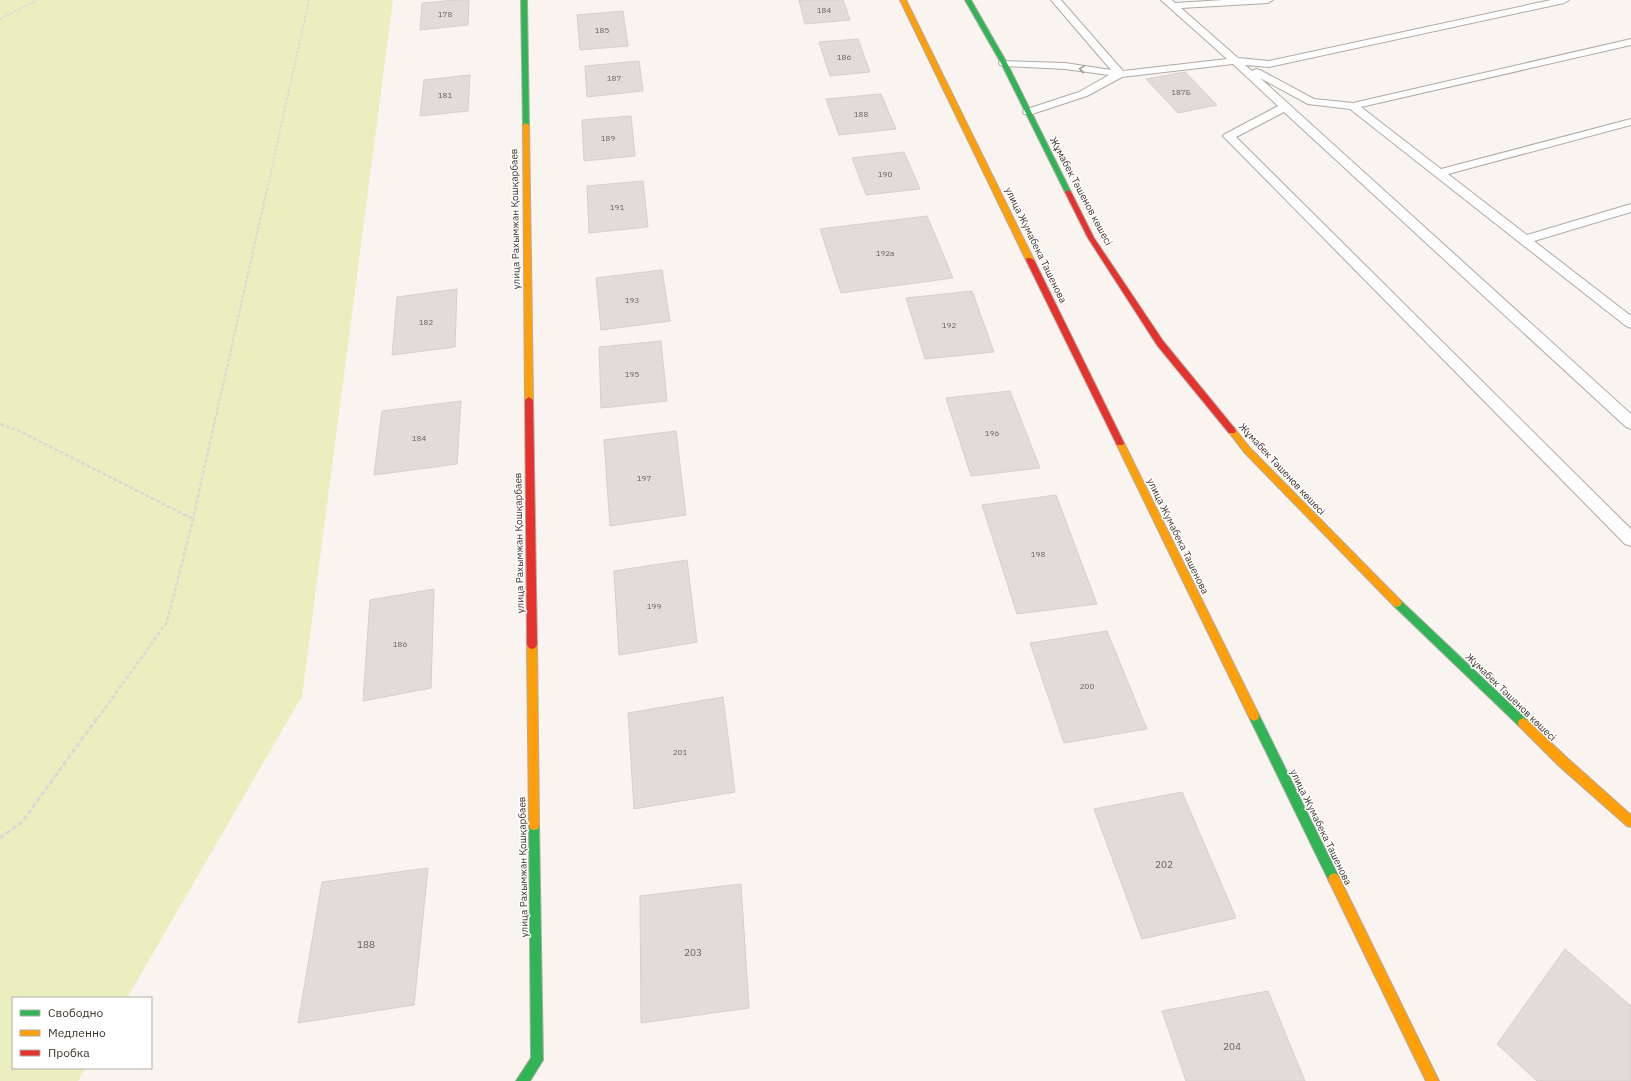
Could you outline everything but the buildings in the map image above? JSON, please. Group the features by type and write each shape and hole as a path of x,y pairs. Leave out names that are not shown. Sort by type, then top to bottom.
{"street":[{"name":"улица Рахымжан Қошқарбаев","path":"522,1081 536,1060 524,0"},
{"name":"улица Жумабека Ташенова","path":"903,0 1433,1081"},
{"name":"Жұмабек Тәшенов көшесі","path":"968,0 1004,63 1091,238 1160,343 1247,450 1369,576 1562,761 1631,822"}],"lane":[{"path":"1056,0 1120,74"},
{"path":"1169,3 1268,0"},
{"path":"1004,63 1065,66 1120,74 1235,61 1269,64 1564,0"},
{"path":"1169,3 1286,107 1631,423"},
{"path":"1235,61 1312,102 1353,106 1631,42"},
{"path":"1028,112 1083,94 1120,74"},
{"path":"1353,106 1524,240 1629,319"},
{"path":"1286,107 1229,136 1631,539"},
{"path":"1438,173 1631,122"},
{"path":"1524,240 1631,208"}],"path":[{"path":"0,19 37,0"},
{"path":"0,838 22,822 167,622 193,519 309,0"},
{"path":"0,424 17,430 193,519"}],"green space":[{"path":"0,0 393,0 302,696 128,997 12,997 12,1069 85,1069 78,1081 0,1081"}],"traffic: fast":[{"path":"524,0 526,125"},
{"path":"968,0 1004,63 1068,192"},
{"path":"1397,603 1523,723"},
{"path":"1254,716 1334,879"},
{"path":"522,1081 537,1060 534,825"}],"traffic: slow":[{"path":"903,0 1030,260"},
{"path":"526,125 529,400"},
{"path":"1232,431 1247,450 1397,603"},
{"path":"1120,443 1254,716"},
{"path":"532,645 534,825"},
{"path":"1523,723 1562,761 1631,822"},
{"path":"1334,879 1433,1081"}],"traffic: jam":[{"path":"1068,192 1091,238 1160,343 1232,431"},
{"path":"1030,260 1120,443"},
{"path":"529,400 532,645"}]}
